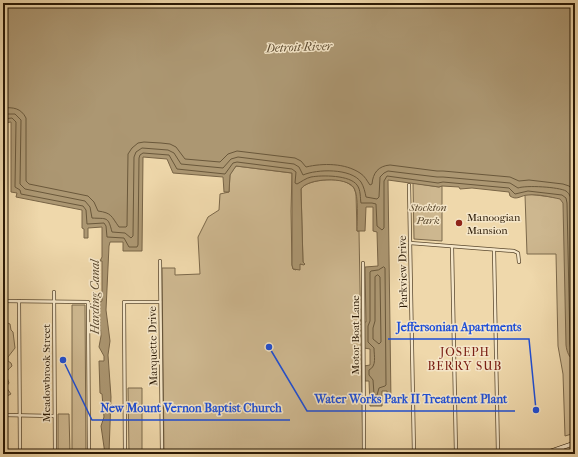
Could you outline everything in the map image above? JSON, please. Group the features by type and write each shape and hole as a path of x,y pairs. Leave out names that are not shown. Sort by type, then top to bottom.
{"main road":[{"path":"543,454 575,442"}],"street":[{"name":"Parkview Drive","path":"409,185 414,454"},
{"path":"410,243 516,252 519,262"},
{"path":"452,246 456,454"},
{"path":"494,250 498,454"},
{"name":"Marquette Drive","path":"160,261 162,454"},
{"name":"Motor Boat Lane","path":"363,263 364,454"},
{"name":"Meadowbrook Street","path":"54,292 55,454"},
{"path":"3,300 88,302 89,454"},
{"path":"19,301 20,454"},
{"path":"125,454 124,302 160,302"},
{"path":"3,415 54,416"},
{"path":"560,454 563,447"}],"green space":[{"path":"236,166 292,173 292,265 293,269 296,270 300,264 303,263 301,189 308,184 320,180 344,181 354,188 356,194 357,231 359,231 363,454 164,454 162,268 175,268 175,275 200,274 198,237 208,217 219,210 220,194 229,192 230,174"},
{"name":"Stockton Park","path":"413,183 439,187 442,186 442,241 414,239"},
{"path":"528,194 575,200 575,433 565,436 563,374 558,346 556,254 527,254 525,195"},
{"path":"72,305 85,305 86,454 72,454"},
{"path":"3,321 10,324 13,332 15,348 8,357 8,361 12,366 6,374 9,383 6,387 11,394 3,398"},
{"path":"128,388 142,388 142,454 129,454"},
{"path":"58,414 69,414 70,454 58,454"}],"water":[{"name":"Detroit River","path":"3,3 575,3 575,362 569,355 566,345 563,203 560,199 532,195 515,198 510,196 509,192 472,188 460,189 459,187 439,187 388,180 391,402 387,402 387,391 382,391 382,406 370,406 369,381 365,381 364,366 370,365 370,349 364,348 363,322 366,322 365,267 378,266 377,232 373,231 373,207 366,207 365,231 357,231 357,197 354,188 350,184 336,180 327,180 305,185 301,189 303,262 305,264 300,264 300,270 293,269 292,173 236,166 230,175 229,192 224,192 223,177 173,173 167,159 143,157 142,251 123,251 123,242 110,242 109,246 106,310 110,341 108,355 111,397 109,454 105,454 101,426 104,417 102,394 100,393 99,361 104,361 104,356 99,347 101,336 100,321 95,321 95,310 98,303 102,301 102,261 100,261 102,257 102,227 88,228 88,238 84,238 84,229 82,228 82,210 16,197 17,193 11,192 11,122 4,123 3,168"}],"place":[{"name":"Manoogian Mansion","path":"459,223"},
{"name":"Water Works Park II Treatment Plant","path":"269,347"},
{"name":"New Mount Vernon Baptist Church","path":"63,360"},
{"name":"Jeffersonian Apartments","path":"536,410"}],"district":[{"name":"JOSEPH BERRY SUB","path":"465,359"}],"water label":[{"name":"Harding Canal","path":"95,297"}]}
